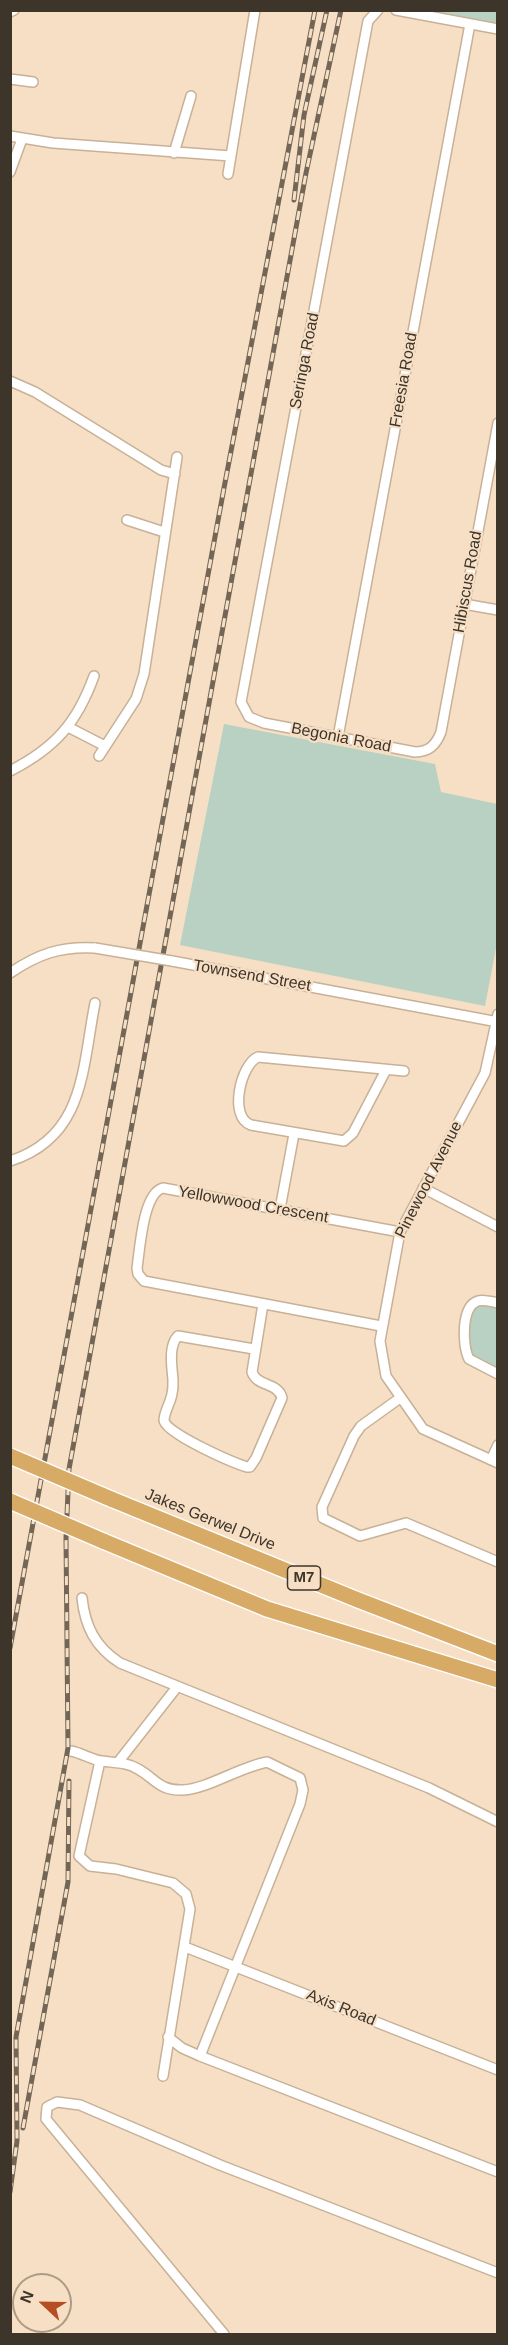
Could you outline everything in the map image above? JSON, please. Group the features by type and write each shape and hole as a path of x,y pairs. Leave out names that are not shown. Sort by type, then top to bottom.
{"highway":[{"name":"Jakes Gerwel Drive","path":"10,1456 358,1600 498,1653"},
{"path":"10,1501 267,1609 498,1680"}],"street":[{"path":"228,174 255,10"},
{"path":"396,10 498,29"},
{"name":"Seringa Road","path":"245,713 241,702 245,679 368,21 377,11"},
{"name":"Freesia Road","path":"338,737 470,24"},
{"path":"10,79 33,82"},
{"path":"174,153 190,96"},
{"path":"10,136 174,153 231,156"},
{"path":"10,172 22,138"},
{"path":"10,381 34,392 160,470 175,474"},
{"name":"Hibiscus Road","path":"437,741 498,423"},
{"path":"99,756 136,699 144,674 177,457"},
{"path":"126,520 164,532"},
{"path":"464,604 498,610"},
{"path":"10,771 36,758 75,720 94,676"},
{"name":"Begonia Road","path":"245,713 264,723 415,752 428,750 437,741"},
{"path":"68,727 105,746"},
{"name":"Townsend Street","path":"10,973 39,956 55,950 71,946 95,948 497,1019"},
{"path":"10,1161 30,1155 50,1141 63,1128 78,1089 95,1003"},
{"name":"Pinewood Avenue","path":"494,1461 423,1429 400,1398 383,1369 381,1326 400,1232 484,1073 497,1019"},
{"path":"386,1070 353,1133 346,1140 294,1134 251,1125 240,1117 238,1112 245,1070 254,1058 263,1056 404,1071"},
{"path":"280,1209 294,1134"},
{"name":"Yellowwood Crescent","path":"381,1326 149,1282 141,1278 137,1268 148,1202 154,1192 163,1188 400,1232"},
{"path":"423,1188 498,1227"},
{"path":"498,1303 483,1300 474,1303 468,1311 463,1339 469,1359 498,1374"},
{"path":"254,1349 178,1336 173,1344 171,1360 173,1397 164,1420 166,1427 179,1436 247,1467 250,1467 256,1458 282,1398 279,1390 261,1383 253,1376 254,1349 263,1304"},
{"path":"400,1398 357,1431 322,1507 323,1518 360,1536 406,1523 498,1562"},
{"path":"494,1461 498,1445"},
{"path":"81,1598 87,1626 102,1648 128,1667 438,1791 498,1822"},
{"path":"118,1761 177,1687"},
{"path":"71,1751 87,1754 100,1761 118,1761 139,1769 156,1784 171,1790 186,1790 267,1762 300,1778 303,1790 300,1804 200,2056"},
{"path":"100,1761 79,1856 90,1866 116,1869 172,1883 186,1894 190,1909 163,2076"},
{"name":"Axis Road","path":"185,1947 498,2070"},
{"path":"168,2037 182,2048 200,2056 498,2172"},
{"path":"224,2334 46,2119 47,2107 57,2102 80,2105 220,2165 498,2273"}],"green space":[{"path":"429,11 497,11 497,23"},
{"path":"224,724 435,764 441,792 497,804 497,943 485,1006 180,945"},
{"path":"482,1304 497,1307 497,1370 474,1357 469,1345 470,1317 476,1306"}],"railway":[{"path":"10,1648 224,488 315,10"},
{"path":"294,200 304,115 327,10"},
{"path":"10,2192 17,2141 16,2037 68,1748 66,1538 69,1469 306,173 341,10"},
{"path":"23,2128 68,1882 69,1781"}]}
